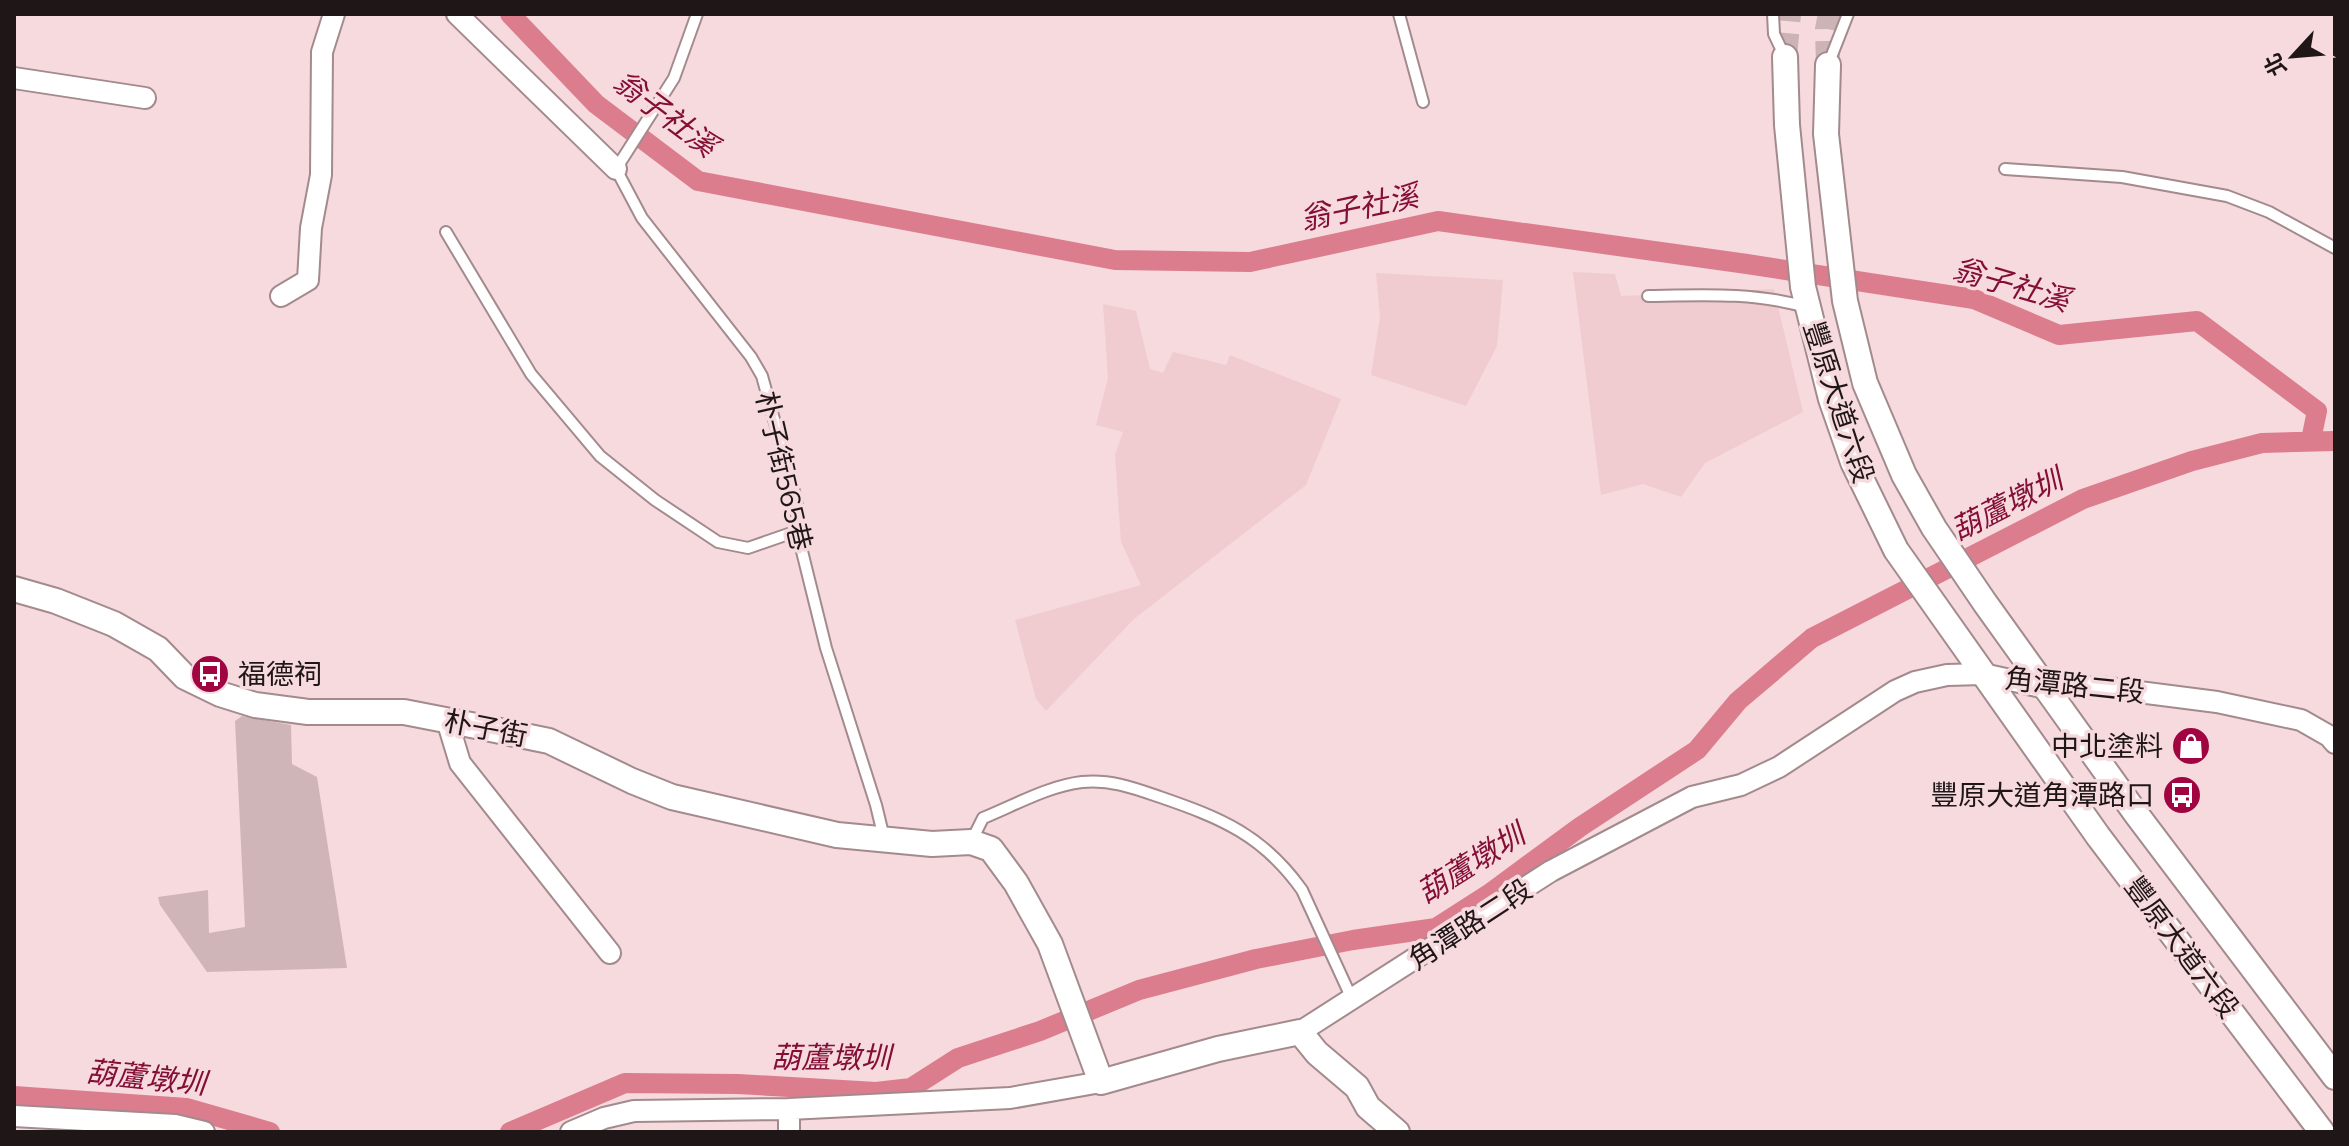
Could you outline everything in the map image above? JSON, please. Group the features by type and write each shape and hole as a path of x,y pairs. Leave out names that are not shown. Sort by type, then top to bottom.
{"street":[{"path":"281,296 308,280 311,228 321,175 322,52 334,14"},
{"name":"朴子街565巷","path":"457,14 620,165"},
{"name":"豐原大道六段","path":"1785,57 1787,125 1805,298 1831,399 1853,462 1899,553 1948,624 2098,836 2322,1132"},
{"name":"豐原大道六段","path":"1828,65 1826,134 1845,301 1865,383 1904,475 1934,528 1985,603 2137,815 2335,1077"},
{"path":"14,78 145,98"},
{"name":"朴子街","path":"14,589 56,601 114,624 158,649 185,677 220,694 255,705 308,712 404,712 447,720 549,741 672,797 837,835 932,844 971,842"},
{"name":"角潭路二段","path":"571,1132 604,1118 643,1110 789,1109 1010,1098 1101,1082 1218,1049 1300,1032 1551,871 1692,797 1741,785 1779,767 1895,691 1915,682 1947,675 1983,674 2046,688 2100,687 2217,702 2301,720 2329,736 2335,743"},
{"path":"447,720 460,763 610,953"},
{"path":"971,842 991,849 1016,883 1050,944 1101,1082"},
{"path":"1300,1032 1317,1053 1357,1087 1368,1107 1397,1132"},
{"path":"789,1109 789,1132"},
{"path":"14,1116 175,1125 204,1132"}],"lane":[{"path":"620,165 674,78 697,14"},
{"path":"1399,14 1423,102"},
{"path":"1773,14 1774,34 1785,57"},
{"path":"1828,65 1848,14"},
{"name":"朴子街565巷","path":"620,165 642,218 751,357 762,376 797,502 797,531 826,648 876,805 884,840"},
{"path":"2005,169 2122,177 2227,196 2269,212 2335,248"},
{"path":"446,232 531,374 600,456 655,500 718,542 748,548 797,531"},
{"path":"1648,296 1805,298"},
{"path":"971,842 983,818 1049,791 1081,782 1121,784 1215,816 1250,836 1291,875 1302,890 1352,1001"}],"shaded area":[{"path":"1573,272 1615,274 1621,296 1774,289 1803,412 1705,463 1681,497 1643,484 1601,495"},
{"path":"1376,273 1503,280 1497,346 1466,406 1371,375 1380,317"},
{"path":"1103,304 1136,311 1150,369 1163,373 1173,352 1226,365 1230,355 1341,399 1306,485 1134,619 1046,711 1036,699 1015,620 1141,585 1121,542 1115,455 1123,432 1096,425 1108,378"}],"building":[{"path":"242,716 291,725 292,764 317,777 347,968 207,972 160,905 158,897 208,890 209,933 245,927 235,721"}],"waterway":[{"name":"翁子社溪","path":"510,14 596,104 698,181 1115,260 1250,262 1438,221 1974,299 2059,335 2197,321 2317,411 2311,440"},
{"name":"葫蘆墩圳","path":"510,1132 625,1083 738,1084 876,1092 911,1088 958,1058 1040,1031 1139,990 1256,959 1436,928 1697,750 1738,701 1812,638 2083,499 2192,461 2262,443 2335,441"},
{"name":"葫蘆墩圳","path":"14,1096 187,1108 270,1132"}],"tunnel":[{"path":"1785,57 1789,14"},
{"path":"1828,65 1827,29 1830,14"}],"place":[{"name":"福德祠","path":"210,674"},
{"name":"中北塗料","path":"2191,746"},
{"name":"豐原大道角潭路口","path":"2182,795"}]}
